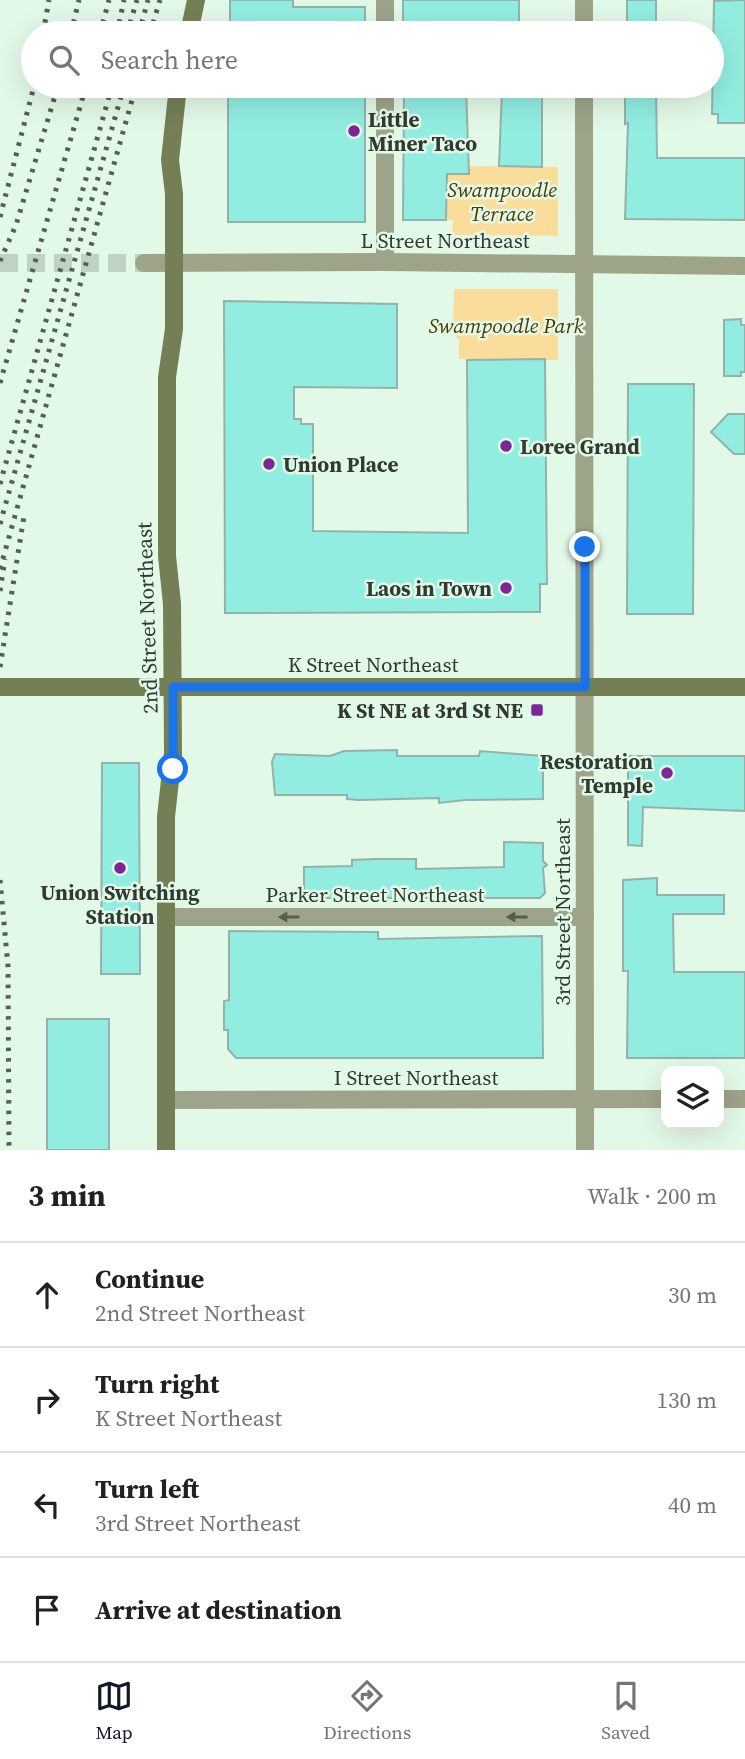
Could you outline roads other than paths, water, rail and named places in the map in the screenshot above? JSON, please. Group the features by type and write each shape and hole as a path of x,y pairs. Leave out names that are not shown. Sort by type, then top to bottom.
{"street":[{"path":"191,21 196,0"},
{"path":"385,0 385,21"},
{"path":"584,0 584,21"},
{"name":"2nd Street Northeast","path":"166,1150 166,817 173,761 172,604 167,555 167,377 174,329 174,194 170,160 177,98"},
{"path":"385,98 385,262"},
{"name":"3rd Street Northeast","path":"584,98 585,1150"},
{"name":"L Street Northeast","path":"144,263 385,262 745,266"},
{"name":"K Street Northeast","path":"0,687 745,687"},
{"name":"Parker Street Northeast","path":"166,917 585,917"},
{"path":"724,1099 745,1098"},
{"name":"I Street Northeast","path":"166,1100 661,1099"}],"tunnel":[{"path":"0,263 144,263"}],"railway":[{"path":"45,21 49,0"},
{"path":"74,21 79,0"},
{"path":"103,21 109,0"},
{"path":"120,21 124,0"},
{"path":"131,21 137,0"},
{"path":"142,21 148,0"},
{"path":"154,21 160,0"},
{"path":"0,217 31,98"},
{"path":"0,261 16,225 54,98"},
{"path":"0,383 83,98"},
{"path":"0,484 109,98"},
{"path":"0,524 121,98"},
{"path":"0,569 133,98"},
{"path":"0,667 24,516"},
{"path":"0,591 5,559"},
{"path":"0,880 8,966 9,1150"}],"place":[{"name":"Little Miner Taco","path":"354,131"},
{"name":"Loree Grand","path":"506,446"},
{"name":"Union Place","path":"269,464"},
{"name":"Laos in Town","path":"506,588"},
{"name":"K St NE at 3rd St NE","path":"537,710"},
{"name":"Restoration Temple","path":"667,773"},
{"name":"Union Switching Station","path":"120,868"}],"park label":[{"name":"Swampoodle Terrace","path":"502,201"},
{"name":"Swampoodle Park","path":"506,325"}]}
